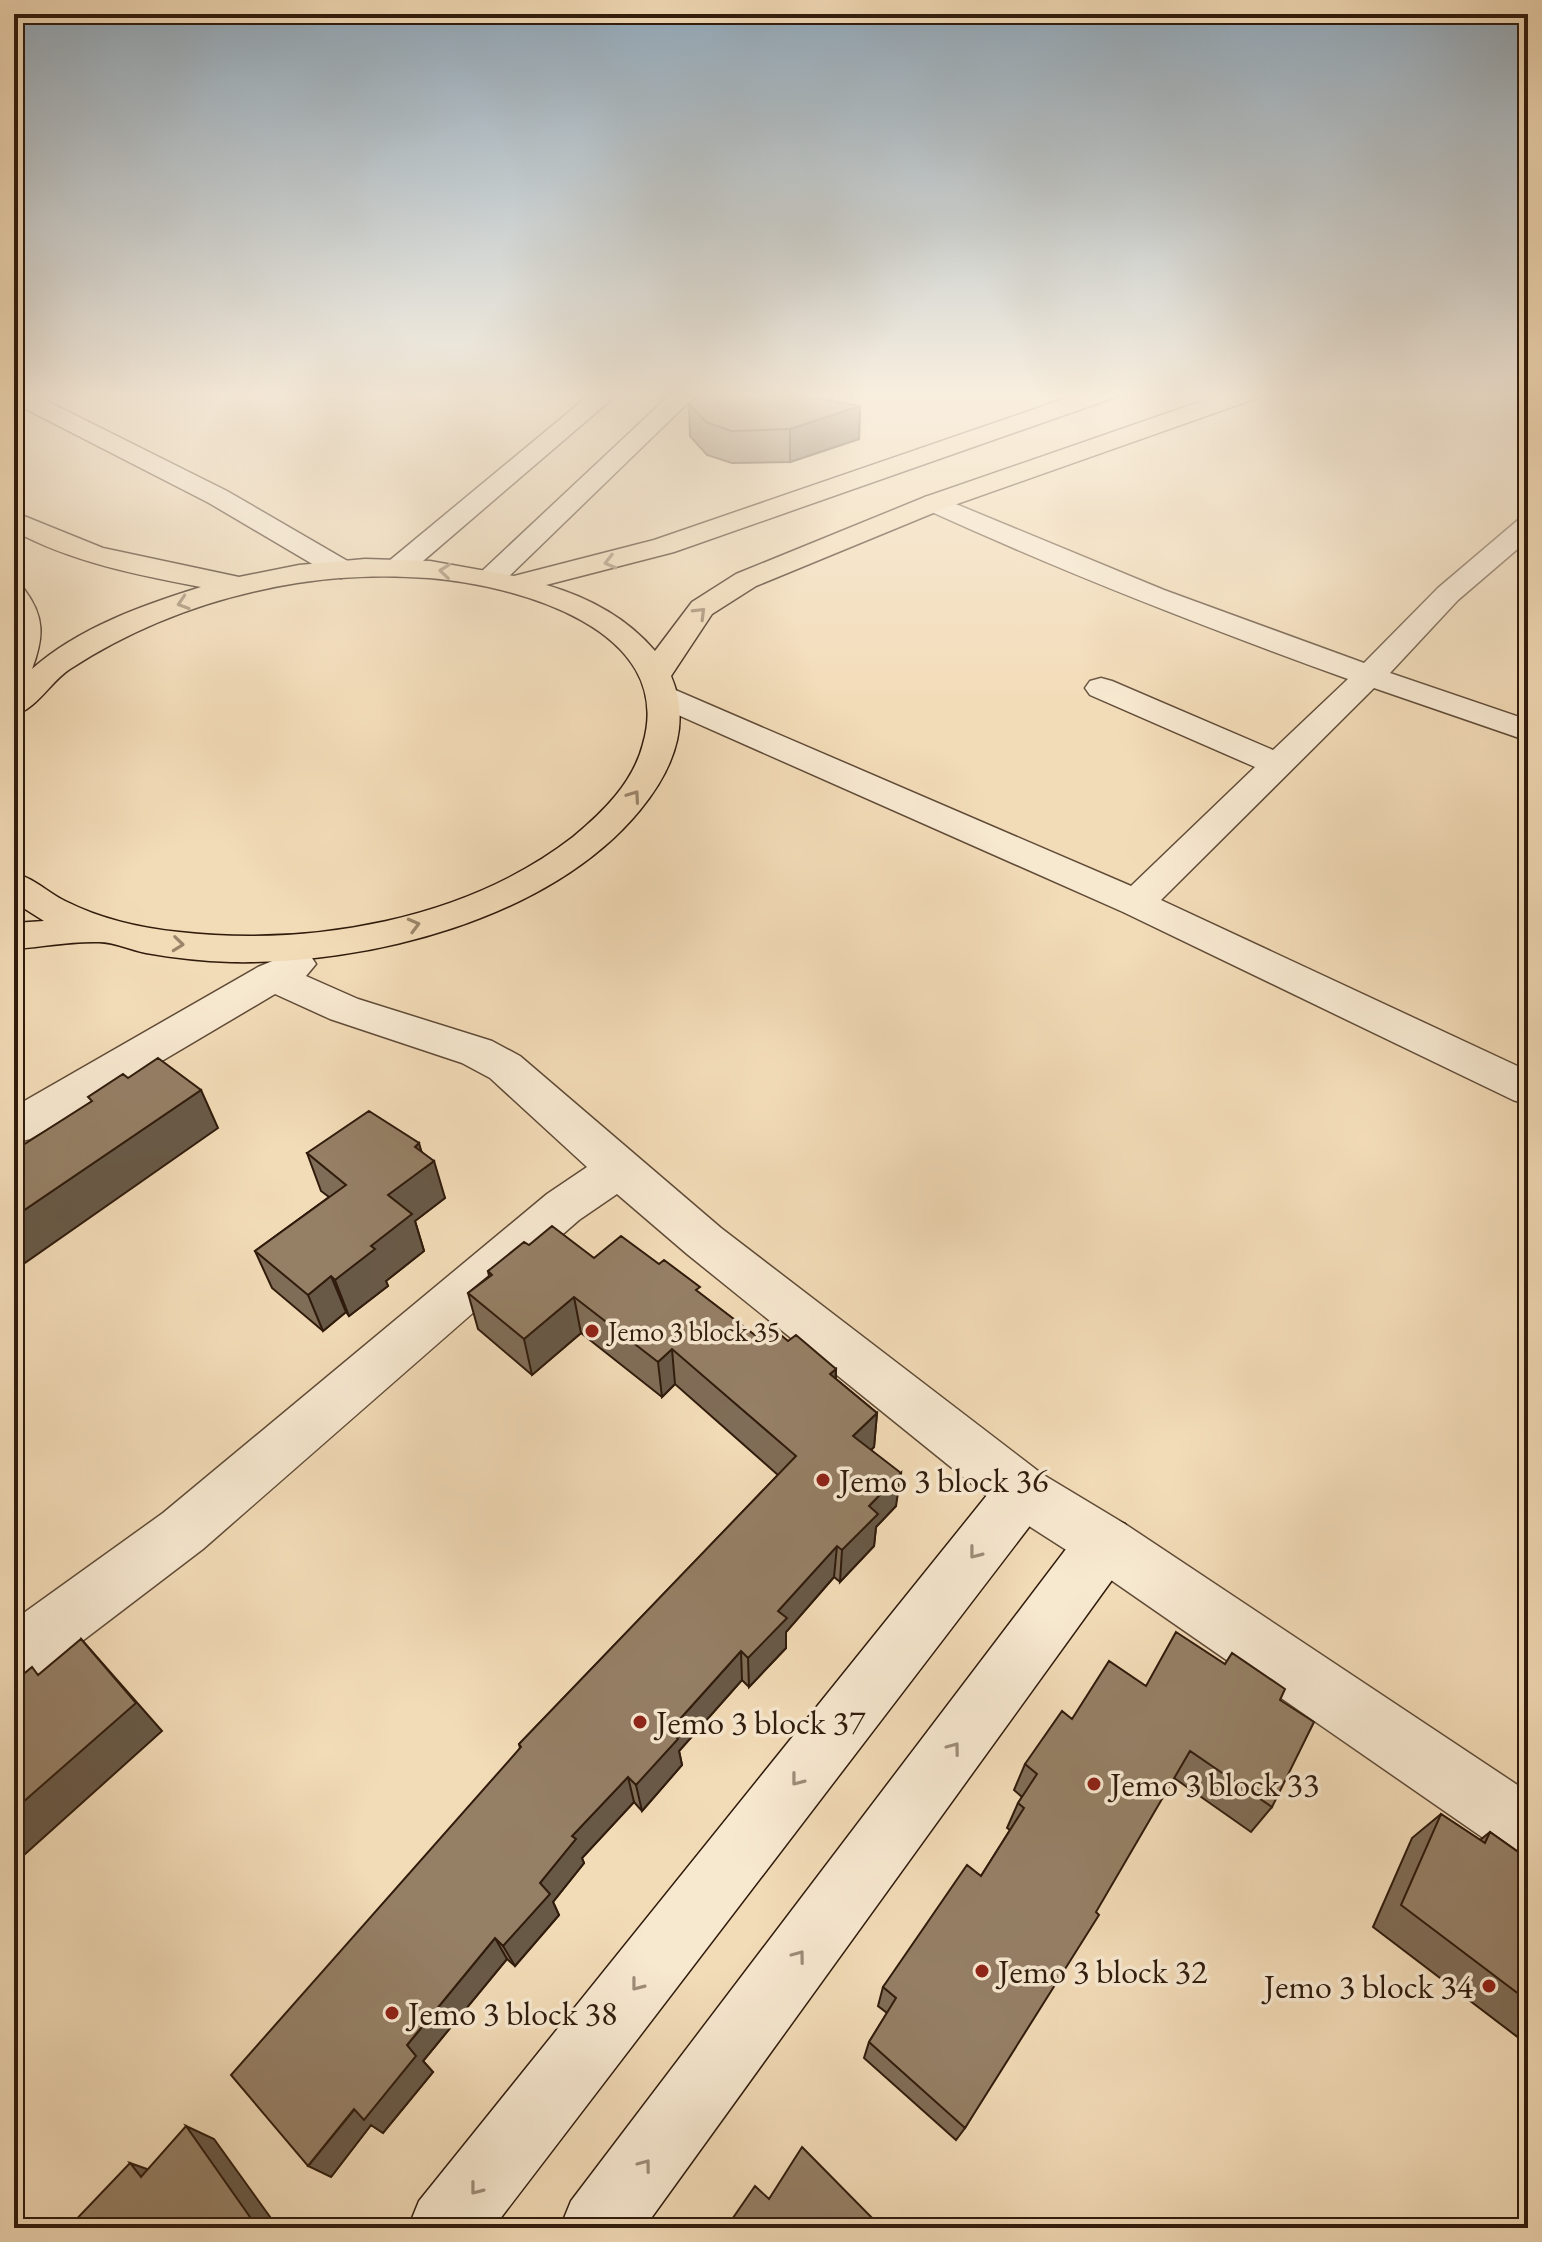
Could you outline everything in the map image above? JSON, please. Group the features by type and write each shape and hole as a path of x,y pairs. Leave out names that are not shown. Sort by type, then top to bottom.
{"main road":[{"path":"505,580 664,546 806,497"},
{"path":"659,686 683,631 702,608 746,580 952,497"},
{"path":"14,520 36,533 129,565 238,585"},
{"path":"14,705 56,664 140,617 238,585 341,569 399,567 505,580 579,605 625,637 659,686 664,730 654,766 630,803 593,840 544,873 483,903 413,926 338,942 254,949 173,944 102,929 52,910 14,885"},
{"path":"14,595 30,634 14,674"},
{"path":"14,936 102,929"}],"street":[{"path":"217,497 341,569"},
{"path":"399,567 486,497"},
{"path":"559,497 574,499"},
{"path":"505,580 577,497"},
{"path":"934,503 1014,540 1369,676 1528,731"},
{"path":"1136,903 1369,676 1448,594 1528,526"},
{"path":"659,686 1136,903 1528,1089"},
{"path":"1101,688 1278,765"},
{"path":"14,1127 338,942"},
{"path":"272,977 344,1009 477,1052 505,1067 717,1251 1023,1492 1105,1543 1528,1830"},
{"path":"14,1656 183,1531 563,1207 619,1169"},
{"path":"446,2228 1023,1492"},
{"path":"598,2228 1105,1543"}],"building":[{"path":"158,1058 201,1090 14,1217 14,1145 20,1142 23,1145 92,1101 88,1097 123,1074 128,1078"},
{"path":"369,1111 419,1143 415,1147 434,1161 388,1195 412,1214 371,1246 375,1249 335,1280 331,1276 308,1295 255,1251 346,1185 307,1153"},
{"path":"552,1226 594,1258 621,1236 659,1264 664,1260 700,1287 696,1290 756,1336 769,1325 788,1341 796,1335 836,1369 830,1374 877,1413 853,1436 901,1473 869,1506 878,1514 842,1550 837,1546 778,1611 787,1618 748,1658 741,1651 670,1730 678,1739 636,1785 628,1777 572,1836 576,1839 540,1883 550,1894 503,1946 495,1938 407,2045 416,2056 364,2120 354,2109 308,2166 231,2075 521,1747 519,1744 796,1456 672,1349 658,1362 574,1297 524,1339 468,1293 492,1275 488,1271 524,1242 529,1245"},
{"path":"1176,1632 1225,1664 1232,1653 1285,1689 1280,1700 1314,1722 1272,1807 1190,1751 1096,1912 1099,1915 965,2128 869,2042 896,1998 883,1987 967,1865 981,1876 1024,1808 1018,1803 1037,1774 1025,1764 1062,1711 1072,1719 1109,1661 1146,1686"},
{"path":"81,1639 136,1703 14,1810 14,1682 32,1667 38,1675"},
{"path":"1441,1814 1485,1843 1490,1832 1528,1859 1528,2001 1401,1905"},
{"path":"186,2126 256,2228 68,2228 130,2163 141,2177"},
{"path":"802,2147 882,2228 726,2228 755,2186 769,2199"}],"place":[{"name":"Jemo 3 block 35","path":"592,1331"},
{"name":"Jemo 3 block 36","path":"823,1480"},
{"name":"Jemo 3 block 37","path":"640,1722"},
{"name":"Jemo 3 block 33","path":"1094,1784"},
{"name":"Jemo 3 block 32","path":"982,1971"},
{"name":"Jemo 3 block 34","path":"1489,1986"},
{"name":"Jemo 3 block 38","path":"392,2013"}]}
